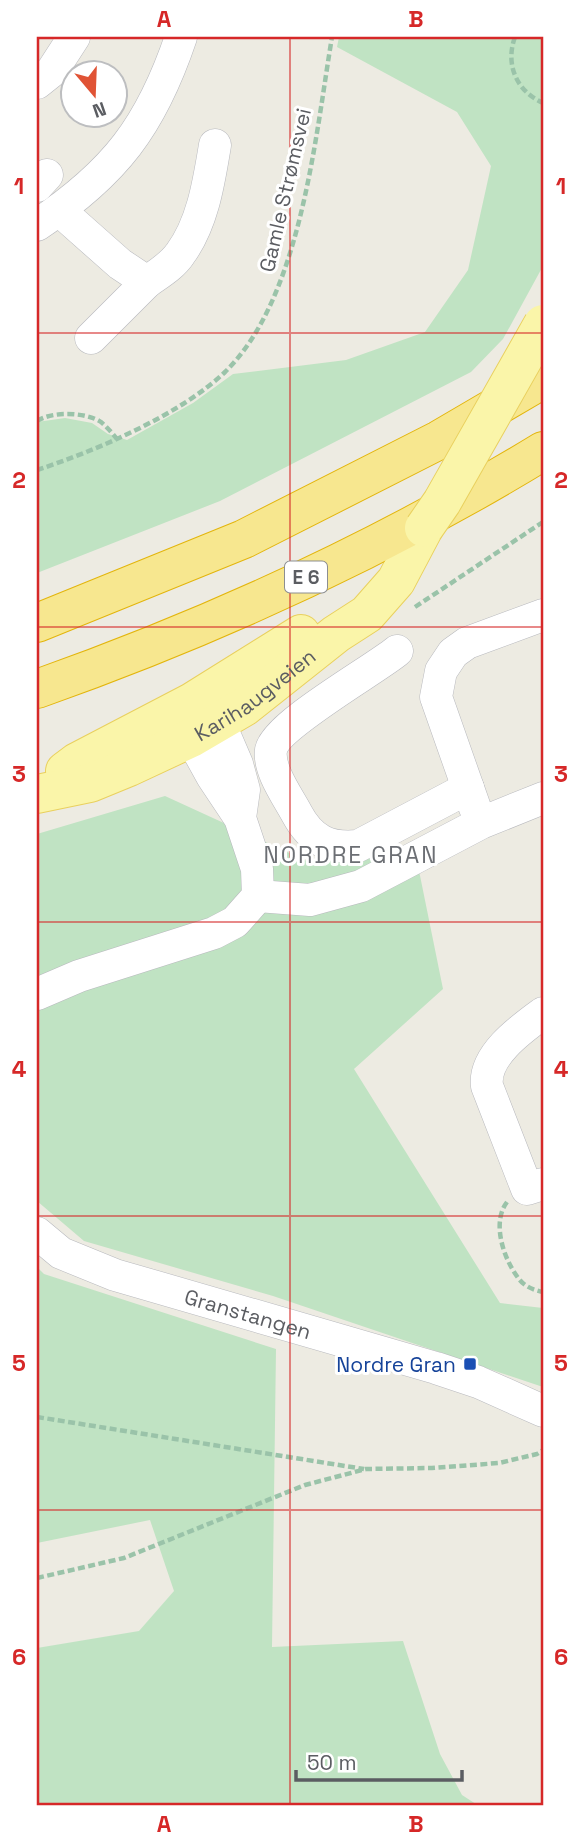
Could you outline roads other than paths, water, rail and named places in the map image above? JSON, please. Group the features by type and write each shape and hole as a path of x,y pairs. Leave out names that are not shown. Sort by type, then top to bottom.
{"highway":[{"path":"37,623 255,534 439,440 543,379"},
{"name":"E 6","path":"37,689 203,624 334,564 408,527 543,451"}],"main road":[{"name":"Karihaugveien","path":"201,721 266,691 336,634 367,614 396,582 424,528 449,491 543,324"},
{"name":"Karihaugveien","path":"37,793 90,783 129,768 201,721 321,622 424,528"}],"street":[{"path":"37,83 52,71 74,37"},
{"path":"147,282 48,218 94,182 134,136 167,78 181,37"},
{"path":"91,338 147,282 180,255 202,207 215,145"},
{"path":"481,823 436,698 441,671 453,653 467,643 543,615"},
{"path":"397,651 294,722 277,737 271,750 273,768 292,805 311,832 327,845 340,848 358,846 468,788"},
{"path":"37,994 79,976 214,933 235,922 258,896 257,869 240,818 244,790 237,764 201,721"},
{"path":"258,896 310,900 361,886 481,823 543,798"},
{"path":"535,1186 487,1086 486,1076 489,1065 500,1051 543,1013"},
{"name":"Granstangen","path":"37,1233 61,1253 115,1275 436,1367 478,1382 543,1411"}],"place":[{"name":"Nordre Gran","path":"470,1364"}],"district":[{"name":"NORDRE GRAN","path":"351,855"}]}
